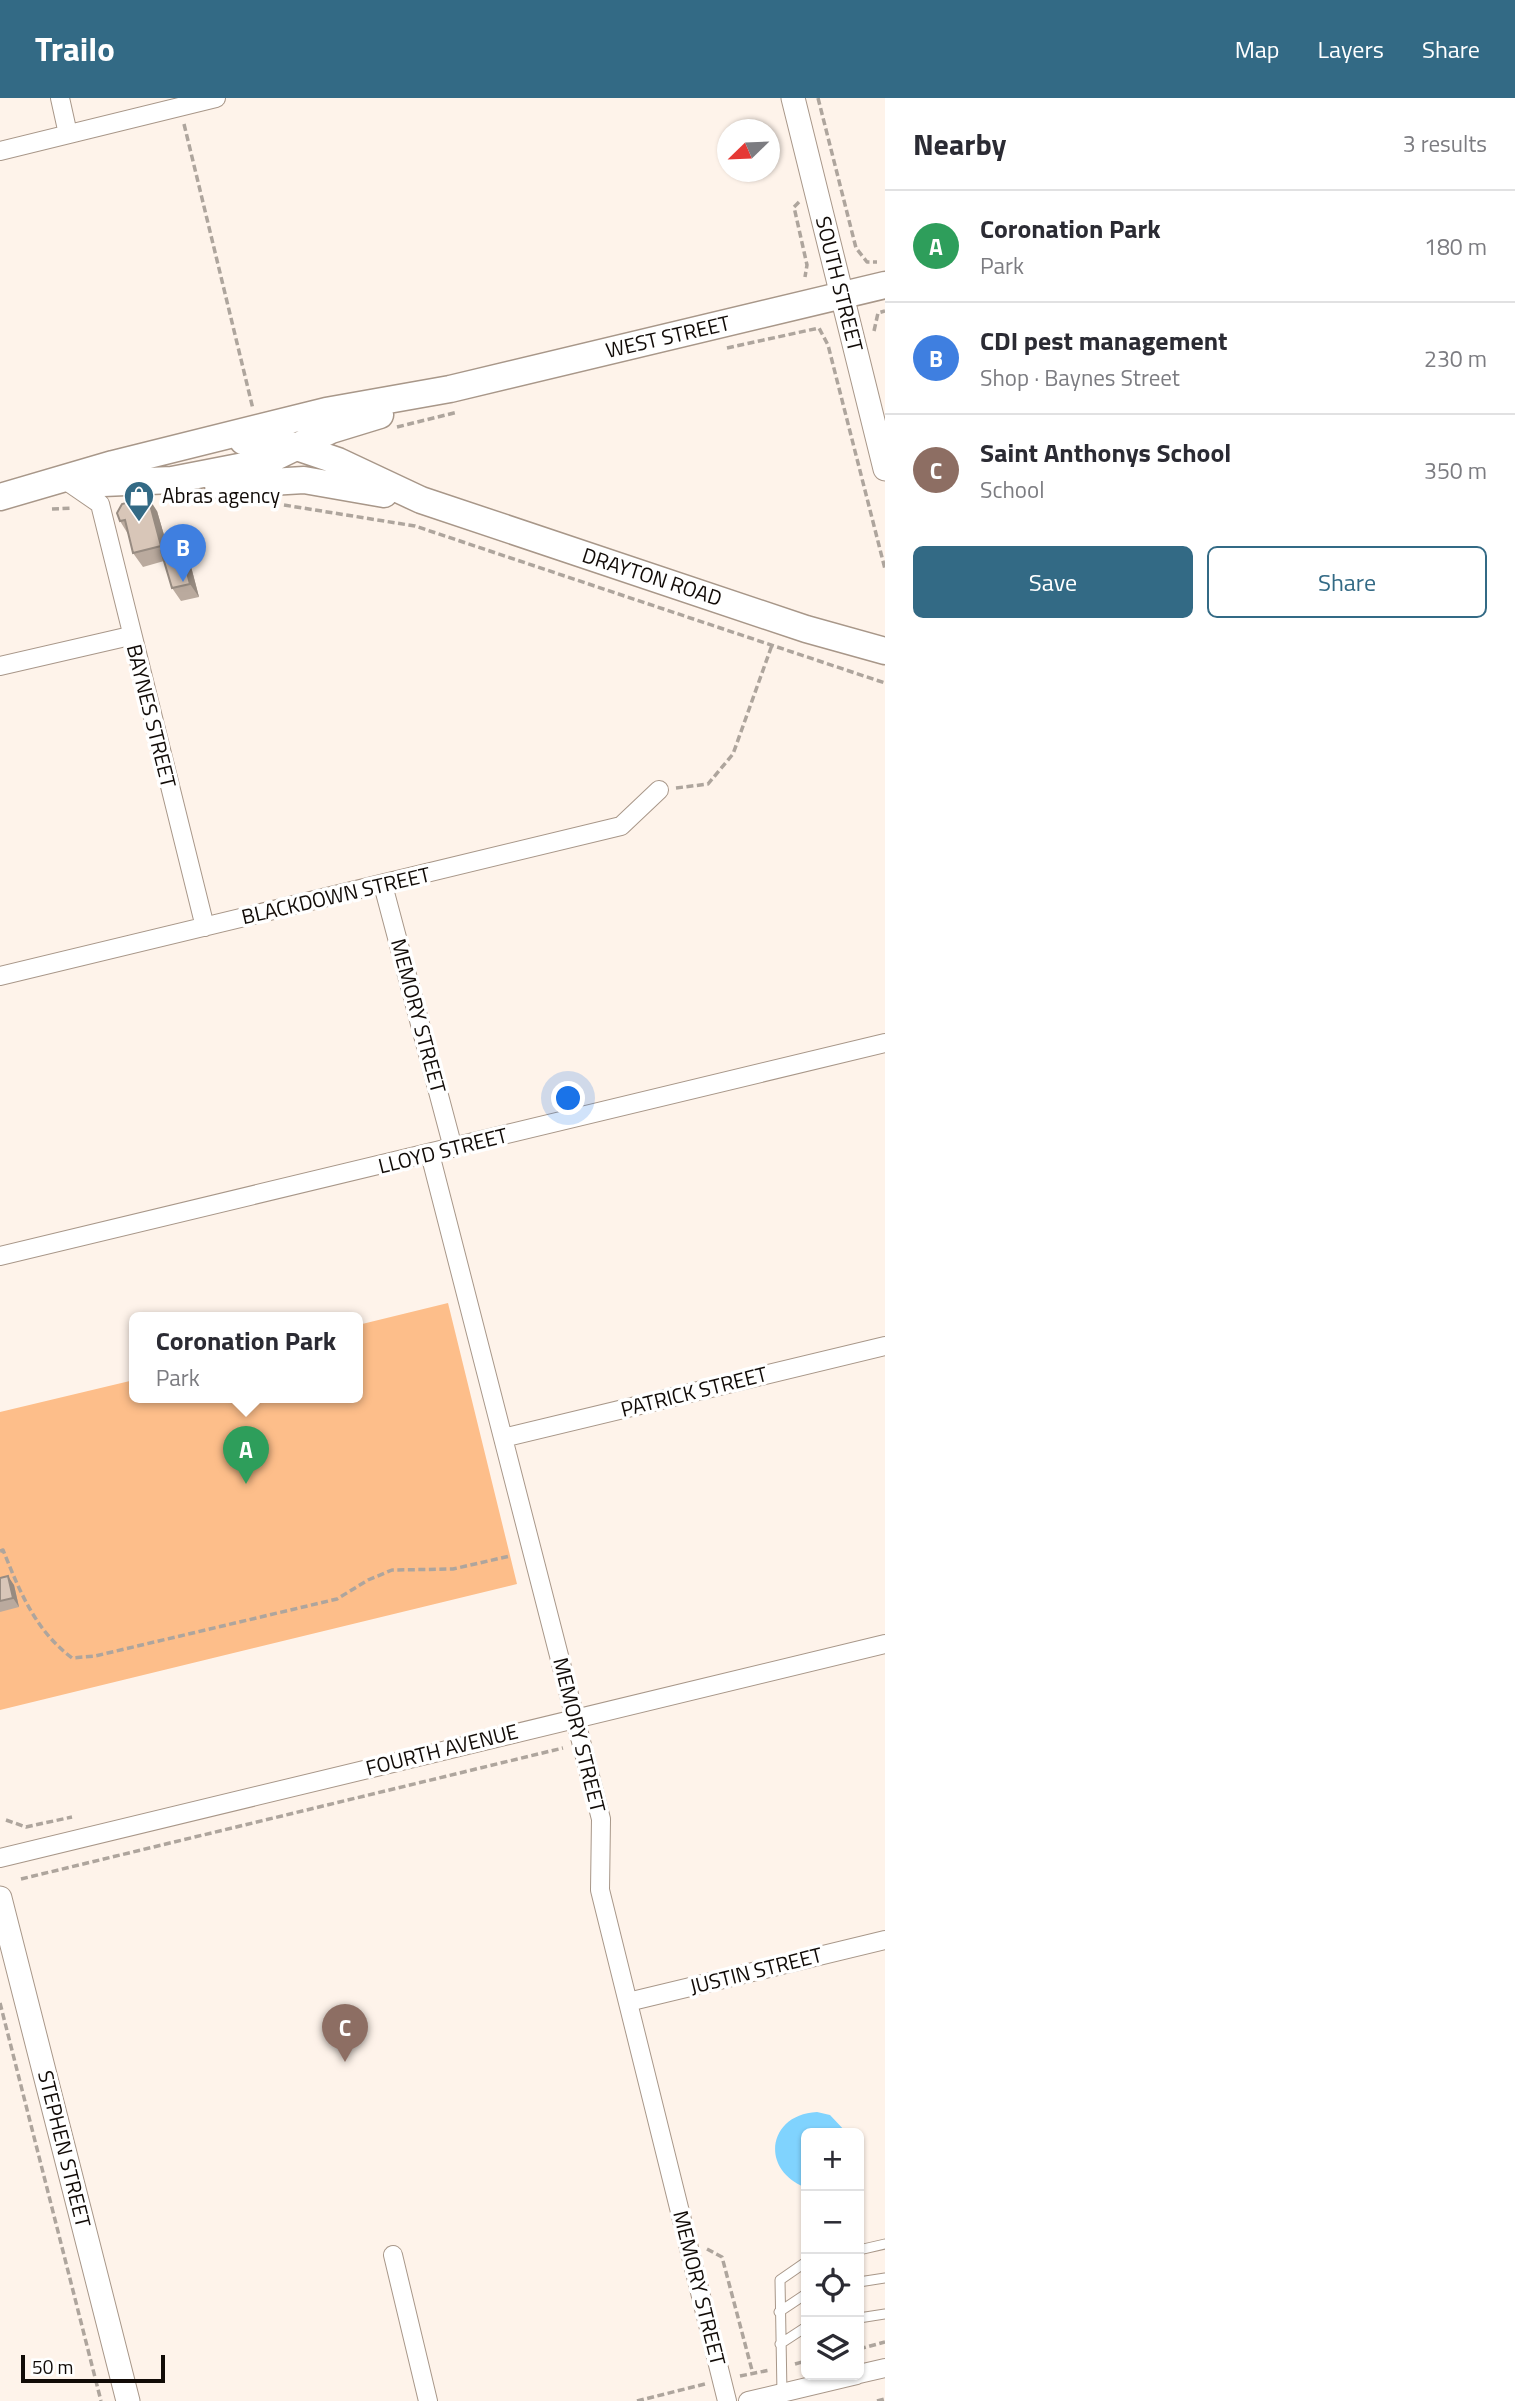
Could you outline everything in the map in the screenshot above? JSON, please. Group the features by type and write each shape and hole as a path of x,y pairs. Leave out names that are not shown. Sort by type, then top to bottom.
{"main road":[{"name":"WEST STREET","path":"456,400 885,285"},
{"path":"172,480 269,460 331,430 456,400"},
{"path":"58,492 113,464 348,406 456,400"},
{"path":"113,464 253,439 273,439 338,461 421,500"},
{"path":"0,497 132,482 172,480 221,485 304,480 421,500"},
{"name":"DRAYTON ROAD","path":"421,500 806,629 885,651"}],"street":[{"path":"60,98 68,134"},
{"path":"0,150 216,98"},
{"name":"SOUTH STREET","path":"793,98 885,469"},
{"path":"58,492 101,509 132,482"},
{"name":"BAYNES STREET","path":"101,509 130,636 205,927"},
{"path":"0,666 130,636"},
{"name":"BLACKDOWN STREET","path":"0,976 621,826 659,790"},
{"name":"MEMORY STREET","path":"383,885 453,1148"},
{"name":"LLOYD STREET","path":"0,1256 885,1043"},
{"name":"MEMORY STREET","path":"429,1154 601,1819 600,1890 727,2401"},
{"name":"PATRICK STREET","path":"503,1438 885,1346"},
{"name":"FOURTH AVENUE","path":"0,1858 885,1644"},
{"name":"STEPHEN STREET","path":"0,1898 128,2401"},
{"name":"JUSTIN STREET","path":"628,2002 885,1940"},
{"path":"393,2255 428,2401"},
{"path":"864,2373 885,2368"},
{"path":"748,2401 837,2380"}],"lane":[{"path":"864,2249 885,2244"},
{"path":"782,2393 780,2280 801,2265"},
{"path":"864,2281 885,2278"},
{"path":"779,2312 801,2297"},
{"path":"864,2317 885,2314"},
{"path":"780,2344 801,2330"}],"path":[{"path":"818,98 856,248 867,262"},
{"path":"180,107 253,411"},
{"path":"794,207 807,265 805,277"},
{"path":"876,343 874,331 878,313 885,311"},
{"path":"714,351 819,328 828,345 885,569"},
{"path":"396,428 456,400"},
{"path":"58,492 84,518 101,509"},
{"path":"271,504 323,509 415,526 885,683"},
{"path":"659,790 708,784 733,754 772,645"},
{"path":"0,1551 3,1550 24,1602 37,1624 72,1658 95,1656 337,1600 368,1580 392,1570 453,1569 510,1556"},
{"path":"21,1879 564,1748"},
{"path":"6,1821 26,1827 72,1816"},
{"path":"0,2003 101,2401"},
{"path":"864,2348 885,2342"},
{"path":"877,2401 885,2399"}],"shaded area":[{"path":"448,1303 517,1584 0,1710 0,1412 129,1381 129,1403 363,1403 363,1324"}],"water":[{"path":"817,2112 830,2115 842,2128 801,2128 801,2185 780,2168 776,2143 788,2122 801,2115"}],"building":[{"path":"148,497 161,546 133,553 125,520 120,521 117,513 122,504"},
{"path":"180,546 190,584 172,588 161,551"},
{"path":"8,1576 13,1598 0,1601 0,1578"}],"place":[{"name":"Abras agency","path":"139,523"},
{"name":"CDI pest management","path":"183,582"},
{"name":"Coronation Park","path":"246,1484"},
{"name":"Saint Anthonys School","path":"345,2062"}]}
